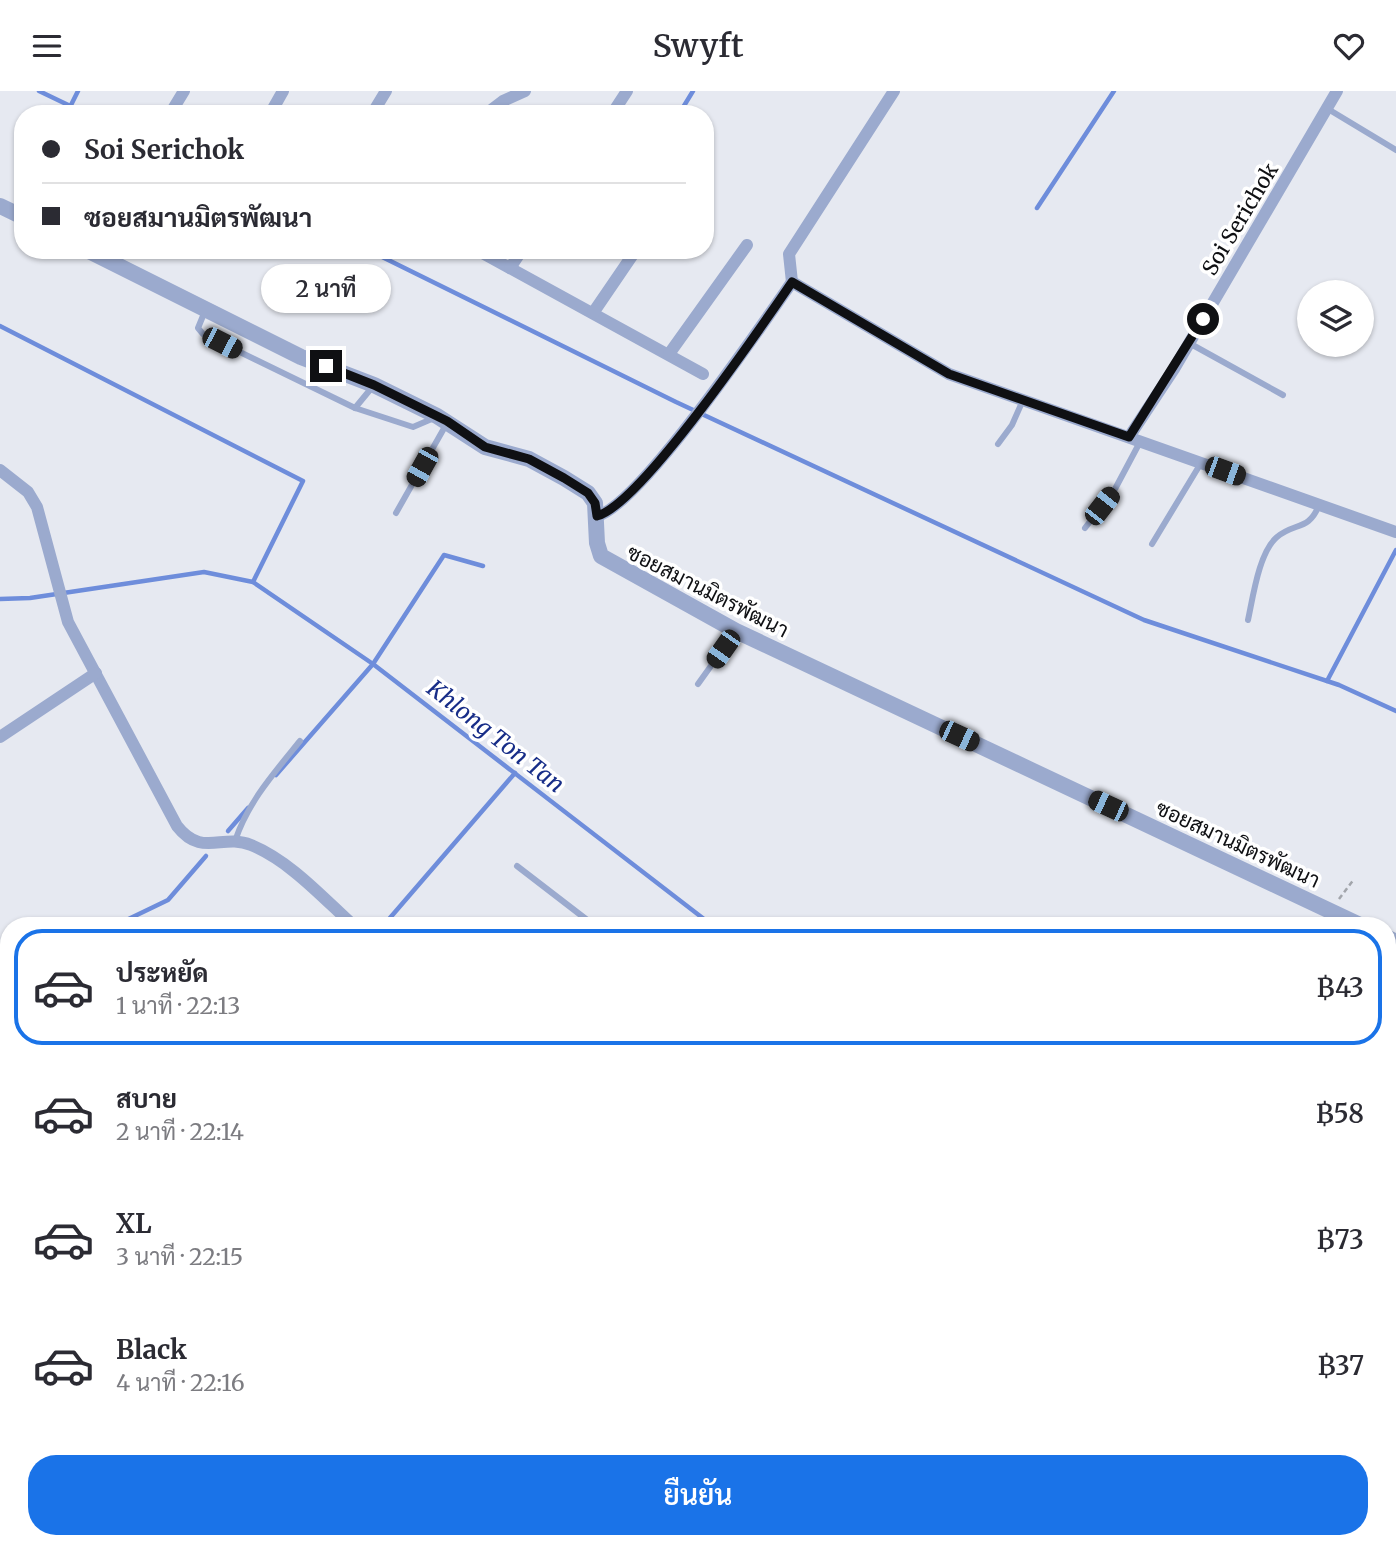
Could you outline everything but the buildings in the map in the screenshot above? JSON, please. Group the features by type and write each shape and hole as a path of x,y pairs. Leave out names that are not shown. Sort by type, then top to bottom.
{"street":[{"path":"498,105 525,91"},
{"path":"597,516 617,506 629,495 677,438 792,282 789,254 894,91"},
{"name":"Soi Serichok","path":"1135,438 1338,91"},
{"path":"669,354 747,245"},
{"name":"ซอยสมานมิตรพัฒนา","path":"105,259 301,357 374,385 442,419 485,447 529,459 564,478 588,493 595,503 601,556 736,631 1345,917"},
{"path":"494,259 703,374"},
{"path":"510,268 516,259"},
{"path":"593,313 630,259"},
{"path":"792,282 949,374 1396,532"},
{"path":"0,470 29,492 37,506 68,622 184,834 208,845 244,842 276,858 344,917"},
{"path":"0,737 96,673"}],"lane":[{"path":"1328,109 1396,150"},
{"path":"205,309 199,331 355,408 413,427 442,419"},
{"path":"1189,343 1283,395"},
{"path":"292,377 301,357"},
{"path":"355,408 374,385"},
{"path":"998,444 1012,425 1023,400"},
{"path":"396,513 442,419"},
{"path":"1085,528 1115,489 1135,438"},
{"path":"1152,544 1201,463"},
{"path":"1248,619 1269,546 1279,535 1310,522 1319,505"},
{"path":"698,684 736,631"},
{"path":"235,841 243,817 257,795 300,741"},
{"path":"517,866 583,917"}],"path":[{"path":"1331,910 1353,879"}],"waterway":[{"path":"39,91 68,105"},
{"path":"71,105 78,91"},
{"path":"684,105 693,91"},
{"path":"1037,208 1114,91"},
{"path":"386,259 676,402 1144,620 1339,685 1396,711"},
{"name":"Khlong Ton Tan","path":"0,326 303,481 253,582 373,664 701,917"},
{"path":"1327,681 1396,550"},
{"path":"276,775 373,664 444,555 483,566"},
{"name":"Khlong Ton Tan","path":"0,599 30,598 204,572 253,582"},
{"path":"391,917 515,773"},
{"path":"228,831 248,808"},
{"path":"133,917 168,900 206,856"}],"route":[{"path":"326,366 374,385 447,421 485,447 529,459 564,478 588,493 595,503 597,516 617,506 655,467 792,282 949,374 1129,437 1203,319"}]}
